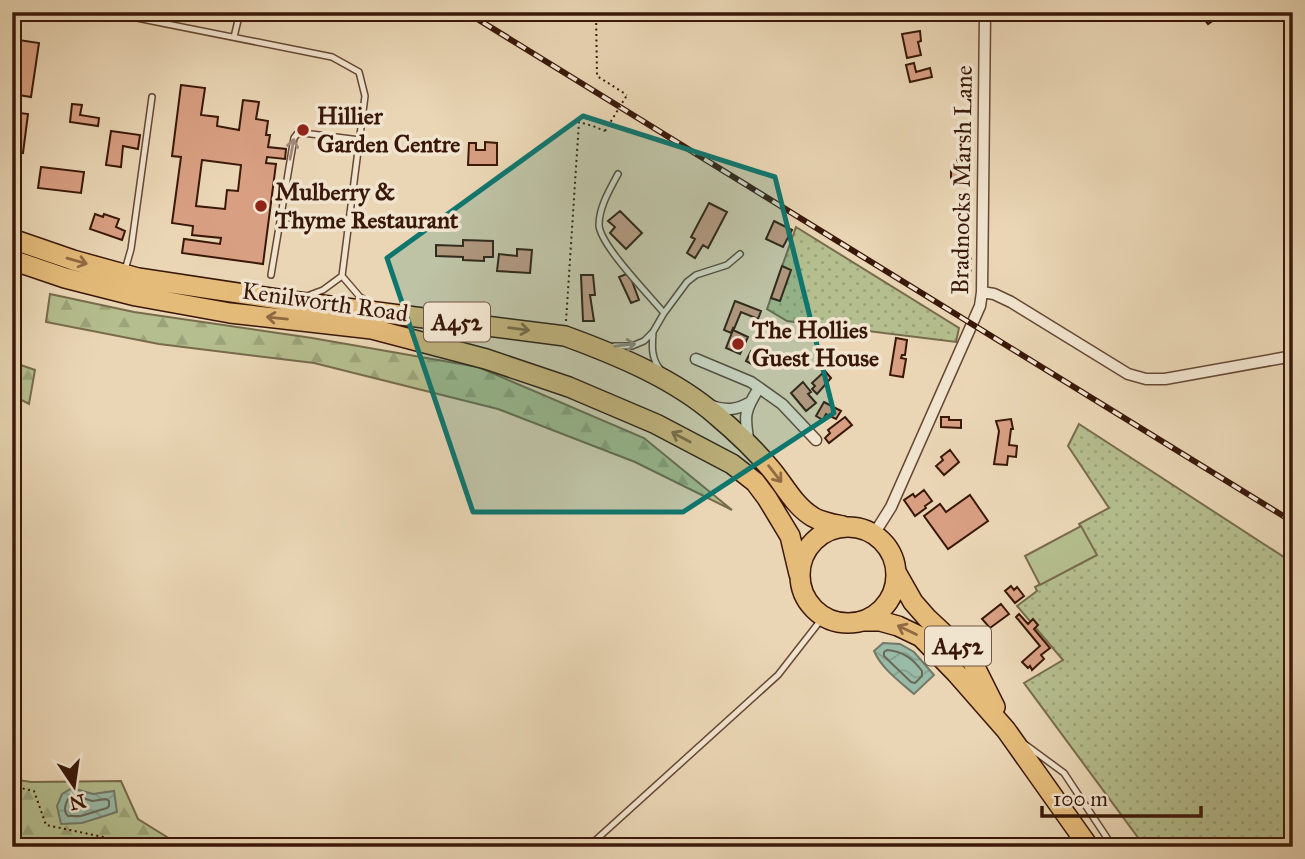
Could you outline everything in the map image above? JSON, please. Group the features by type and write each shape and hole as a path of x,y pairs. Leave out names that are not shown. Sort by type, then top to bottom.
{"highway":[{"name":"Kenilworth Road","path":"12,239 138,278 291,302 565,336 593,346 670,383 715,414 750,446 803,509 814,518 843,526"},
{"name":"Kenilworth Road","path":"12,260 65,278 135,296 230,313 372,329 486,359 569,387 656,424 732,464 755,482 790,536 799,574"},
{"path":"799,574 803,557 812,542 826,531 843,526"},
{"name":"A452","path":"843,526 874,534 886,544 893,557 896,572 913,602 971,659 1006,730"},
{"path":"863,621 877,613 888,602 894,588 896,572"},
{"name":"A452","path":"799,574 802,591 811,606 824,616 849,623 880,621 898,625 920,637 1006,730 1089,847"}],"street":[{"name":"Bradnocks Marsh Lane","path":"874,534 891,507 959,351 978,314 982,292 985,12"},
{"path":"982,292 1012,302 1128,374 1146,379 1165,379 1293,356"},
{"path":"696,359 751,382 782,404 816,440"},
{"path":"750,446 745,419 749,403 759,388"},
{"name":"Kenilworth Road","path":"696,401 723,410 740,408 749,403"}],"lane":[{"path":"130,12 132,17 332,57 359,72 365,96 342,276 323,290 291,302"},
{"path":"234,37 240,12"},
{"path":"124,274 131,249 152,97"},
{"path":"271,275 294,138 303,133 360,140"},
{"path":"618,174 604,202 599,226 606,243 664,313"},
{"path":"281,216 348,229"},
{"path":"593,346 632,346 644,341 687,282 696,275 727,265 740,254"},
{"path":"342,276 360,297 383,313"},
{"path":"653,332 652,351 655,363 670,383"},
{"path":"589,847 778,675 824,616"},
{"name":"A452","path":"1006,730 1064,773 1113,847"}],"path":[{"path":"565,336 579,122 605,131 627,95 597,76 596,12"},
{"path":"12,786 34,792 46,825 151,847"}],"highlighted area":[{"path":"583,116 775,177 834,413 683,512 473,512 387,258"}],"green space":[{"path":"796,227 959,328 956,342 787,321 767,309"},
{"path":"50,294 134,312 312,338 478,367 644,438 732,510 635,462 498,409 314,363 159,344 46,322"},
{"path":"12,362 35,370 29,404 12,395"},
{"path":"1079,424 1293,563 1293,847 1145,847 1024,683 1063,660 1017,606 1037,591 1035,587 1096,555 1079,524 1109,508 1068,446"},
{"path":"1081,526 1097,555 1040,585 1025,556"},
{"path":"12,779 31,782 121,781 138,819 183,847 12,847"}],"water":[{"path":"883,643 900,644 914,652 934,675 914,694 891,674 877,657 874,651"},
{"path":"72,788 93,794 114,791 117,812 82,823 61,824 57,806 62,794"}],"building":[{"path":"1199,12 1225,12 1208,24"},
{"path":"920,31 921,41 918,42 921,55 907,58 902,34"},
{"path":"12,39 39,43 31,97 12,94"},
{"path":"914,63 916,72 930,68 932,77 910,82 906,65"},
{"path":"181,85 205,88 201,115 218,117 217,126 239,130 243,100 259,102 256,119 268,121 268,147 286,149 285,159 267,157 266,163 276,164 263,264 182,253 184,239 220,244 221,238 192,235 193,226 172,223 181,157 172,156","holes":["202,160 241,165 238,191 227,190 225,209 196,206"]},
{"path":"72,104 82,105 80,115 99,118 98,126 70,122"},
{"path":"12,112 28,114 23,153 12,151"},
{"path":"111,131 140,135 138,149 123,146 121,167 106,165"},
{"path":"485,142 497,143 497,165 468,165 469,143 476,143 476,150 485,150"},
{"path":"957,158 970,158 970,175 960,175 960,180 951,180 951,167 957,167"},
{"path":"41,167 84,172 81,193 38,188"},
{"path":"709,203 727,212 708,248 703,245 695,258 687,253 695,239 691,237"},
{"path":"620,211 642,233 626,249 610,233 615,227 608,221"},
{"path":"95,214 119,219 116,227 125,231 122,240 90,229"},
{"path":"774,221 792,230 783,247 766,239"},
{"path":"463,240 493,241 493,257 484,257 484,261 436,256 436,245 463,246"},
{"path":"517,249 532,250 530,273 497,271 499,254 517,256"},
{"path":"962,257 971,257 970,283 956,282 957,268 962,268"},
{"path":"782,266 791,270 780,301 771,298"},
{"path":"629,273 639,300 631,303 619,277"},
{"path":"581,275 593,275 595,295 590,295 594,321 583,321"},
{"path":"735,301 761,311 758,319 741,312 731,333 724,330"},
{"path":"733,330 748,337 740,354 726,348"},
{"path":"896,338 907,340 905,355 901,358 906,359 903,377 890,375"},
{"path":"757,350 766,354 759,368 746,361 751,351 756,353"},
{"path":"825,371 831,378 817,394 812,389 815,386 812,383"},
{"path":"803,382 816,403 806,411 791,393"},
{"path":"824,402 841,411 836,419 826,414 823,420 816,416"},
{"path":"845,417 852,425 829,443 825,438 830,433 828,430"},
{"path":"941,417 961,420 961,428 941,427"},
{"path":"1011,419 1013,429 1009,445 1017,446 1016,457 1008,456 1007,465 994,464 999,431 996,421"},
{"path":"950,450 959,462 944,475 936,466 943,460 941,457"},
{"path":"924,490 932,501 915,516 904,500 913,494 915,497"},
{"path":"970,495 988,521 948,549 924,516 940,504 946,512"},
{"path":"1011,586 1014,590 1017,587 1024,596 1015,603 1005,591"},
{"path":"1001,604 1009,614 990,628 982,619"},
{"path":"1019,614 1028,624 1033,619 1038,625 1034,629 1050,648 1041,655 1044,659 1032,670 1022,662 1040,646 1016,617"}],"railway":[{"path":"466,12 1293,522"}],"place":[{"name":"Hillier Garden Centre","path":"303,130"},
{"name":"Mulberry & Thyme Restaurant","path":"261,206"},
{"name":"The Hollies Guest House","path":"738,344"}]}
